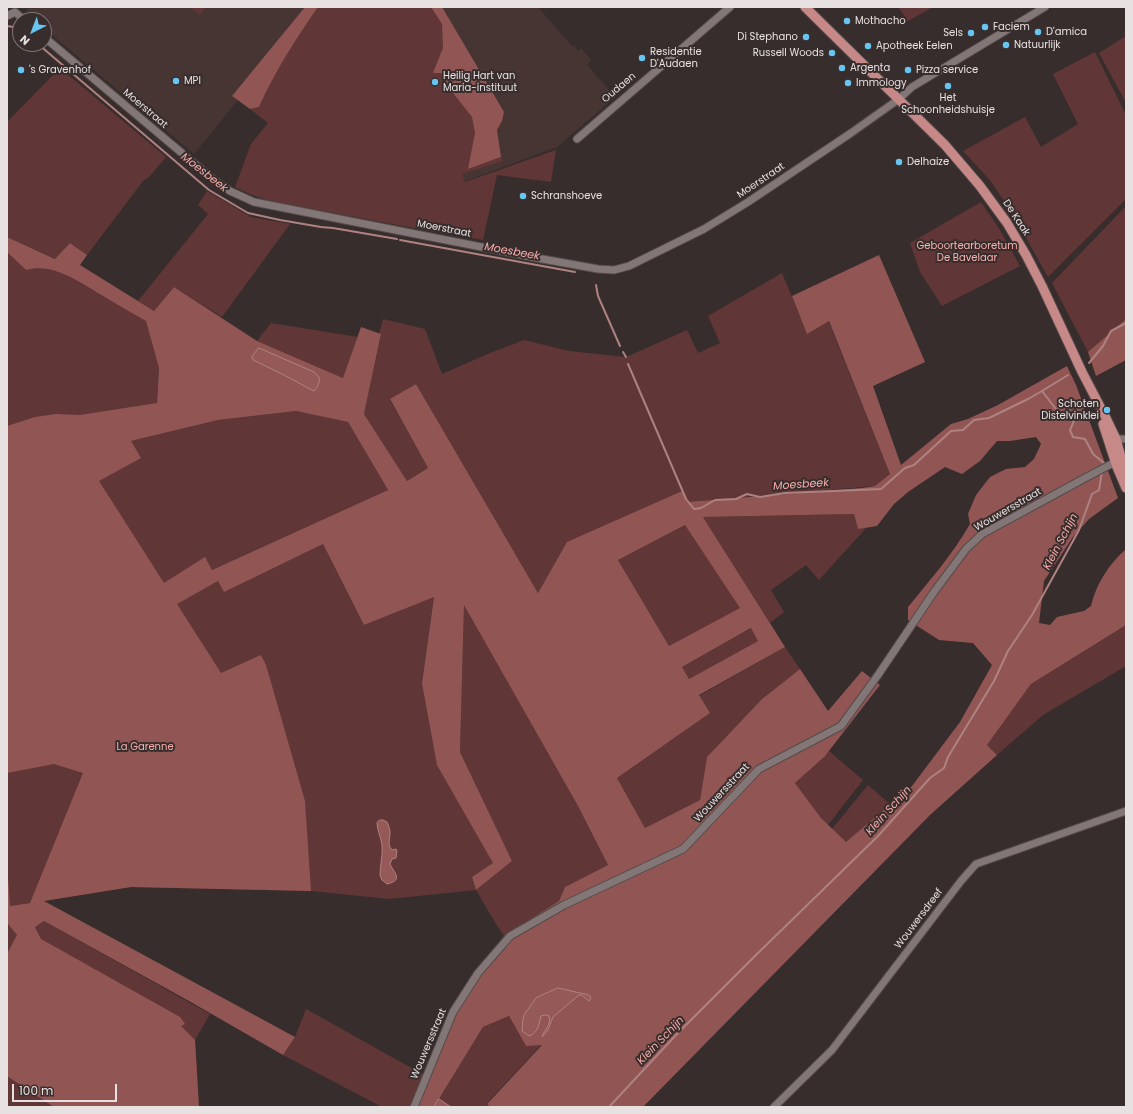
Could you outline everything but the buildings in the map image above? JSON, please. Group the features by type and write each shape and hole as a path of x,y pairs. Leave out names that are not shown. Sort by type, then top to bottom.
{"main road":[{"name":"De Kaak","path":"805,7 945,145 980,186 1007,223 1042,286 1097,403"},
{"path":"1097,403 1116,440 1119,461 1126,488"},
{"path":"1097,403 1119,461 1126,475"}],"street":[{"name":"Oudaen","path":"577,139 730,7"},
{"name":"Moerstraat","path":"52,44 214,180 230,191 254,202 598,269 614,270 629,266 704,229 845,138 912,87 1045,7"},
{"path":"1116,440 1126,439"},
{"name":"Wouwersstraat","path":"414,1107 453,1012 478,973 510,936 564,905 683,849 759,769 841,726 934,592 966,549 982,534 1119,461"},
{"name":"Wouwersdreef","path":"774,1107 832,1050 961,881 976,864 1126,811"}],"shaded area":[{"name":"MPI","path":"28,7 305,7 233,96 238,100 194,154 52,35 52,12 27,12"},
{"name":"Heilig Hart van Maria-instituut","path":"316,7 538,7 572,46 574,45 578,51 581,48 591,60 587,65 615,97 557,147 460,183"},
{"path":"259,348 314,372 319,377 317,388 314,391 253,360 252,357"},
{"path":"380,820 387,822 390,832 390,846 392,850 396,849 397,851 396,858 392,859 390,864 396,878 387,884 382,880 380,875 382,845 377,823"},
{"path":"558,988 589,995 591,998 589,1001 582,995 579,995 553,1017 548,1030 542,1037 549,1024 549,1016 541,1016 538,1028 532,1035 529,1036 522,1031 524,1015 536,998"},
{"path":"439,1099 451,1107 434,1107"}],"green space":[{"path":"190,7 206,7 200,15"},
{"path":"305,7 318,7 286,56 259,107 250,109 232,96"},
{"path":"318,7 431,7 442,24 443,48 434,73 441,73 453,93 472,117 475,133 469,169 501,157 503,161 462,174 465,182 556,150 551,182 497,175 483,240 286,204 247,193 235,187 251,144 268,123 250,109 259,107 286,56"},
{"path":"431,7 442,7 504,112 502,121 497,130 501,157 468,169 475,133 472,117 453,93 441,73 433,73 443,48 442,24"},
{"path":"898,7 933,7 908,21"},
{"path":"1126,36 1126,103 1099,53"},
{"path":"1095,52 1126,115 1126,199 1048,277 1010,209 989,179 963,151 1025,117 1041,147 1078,124 1053,74"},
{"path":"60,68 166,157 149,177 143,181 87,255 70,243 56,259 7,237 7,122"},
{"path":"207,191 251,217 290,224 222,317 174,287 154,311 138,301 208,214 198,205"},
{"name":"Geboortearboretum De Bavelaar","path":"981,202 1000,230 1020,266 942,306 920,272 910,243"},
{"path":"1126,206 1126,319 1088,352 1052,283"},
{"name":"La Garenne","path":"7,237 55,259 70,243 87,255 80,265 154,311 174,287 257,341 343,378 361,327 381,334 364,414 407,481 428,468 390,399 416,384 538,593 567,542 682,491 687,502 862,488 875,486 890,474 829,321 807,334 792,296 879,255 925,362 873,386 901,465 951,424 968,419 998,405 1067,366 1076,385 1118,498 1089,519 1073,537 1044,581 1039,623 1050,625 1057,617 1084,611 1091,606 1096,590 1104,575 1114,561 1126,549 1126,625 1031,684 987,745 997,755 930,815 643,1107 491,1107 487,1104 542,1045 526,1046 509,1016 483,1027 434,1107 414,1107 450,1010 476,970 504,936 559,901 565,887 608,865 578,806 464,605 460,752 512,861 476,890 472,877 493,863 437,765 422,683 434,597 364,625 323,544 224,592 218,581 177,604 221,673 261,655 266,665 305,801 311,891 131,887 44,901 295,1037 283,1055 44,921 35,927 41,939 180,1017 185,1024 181,1026 195,1040 199,1107 54,1107 7,1076 7,954 17,935 7,923 7,861 10,906 30,903 83,773 54,764 7,773 7,426 35,417 56,414 80,415 157,403 159,368 146,321 66,275 46,269 36,268 26,270 7,252","holes":["296,411 348,422 388,490 212,570 205,557 164,583 99,481 141,458 131,441 218,420","1036,437 1041,444 1034,459 1025,467 1006,469 990,477 976,495 968,514 970,524 941,567 908,607 908,620 939,640 973,643 992,665 960,722 912,786 846,842 821,818 795,783 825,756 880,685 862,671 828,711 800,669 762,699 707,757 700,800 645,828 617,778 710,713 699,695 785,647 703,517 854,514 858,529 877,526 894,504 908,492 945,467 962,474 980,461 997,441 1010,441","685,525 740,608 669,646 618,560","751,628 758,641 689,679 682,667"]},
{"name":"La Garenne","path":"7,252 26,270 36,268 46,269 66,275 146,321 159,367 157,403 131,441 218,420 296,411 348,422 388,490 212,570 224,591 323,544 364,625 434,596 422,683 493,864 472,877 476,890 389,899 311,891 131,887 10,906 7,912"},
{"path":"782,273 807,333 828,320 890,474 875,486 687,502 682,491 568,542 538,593 416,384 390,400 428,468 407,481 364,414 383,319 425,329 442,374 524,340 569,351 626,357 687,330 698,353 720,343 708,316"},
{"path":"1126,319 1126,360 1096,376 1088,352"},
{"path":"271,323 358,337 343,378 257,341"},
{"path":"854,514 858,529 867,527 819,580 806,565 771,590 784,612 770,623 703,517"},
{"path":"685,525 741,608 669,646 618,560"},
{"path":"464,604 578,806 608,865 565,887 559,901 504,936 476,890 512,861 460,752"},
{"path":"1126,625 1126,666 1043,715 997,755 987,745 1031,684"},
{"path":"752,628 758,641 689,679 682,667"},
{"path":"785,647 800,669 762,699 707,757 700,800 645,828 617,778 710,713 699,696"},
{"path":"829,751 863,780 828,825 795,783"},
{"path":"868,785 890,804 846,843 832,829"},
{"path":"44,921 210,1014 195,1040 199,1107 7,1107 7,923 17,935 41,939 35,927"},
{"path":"306,1009 424,1075 409,1107 382,1107 283,1055 295,1037"},
{"path":"509,1016 526,1046 542,1044 487,1103 491,1107 451,1107 439,1099 483,1027"}],"waterway":[{"name":"Moesbeek","path":"7,26 12,27"},
{"name":"Moesbeek","path":"47,52 209,190 248,213 280,220 397,239"},
{"name":"Moesbeek","path":"400,240 575,272"},
{"name":"Moesbeek","path":"596,285 598,296 620,346"},
{"name":"Klein Schijn","path":"1089,363 1103,346 1111,331 1126,323"},
{"name":"Moesbeek","path":"623,352 626,357"},
{"name":"Moesbeek","path":"628,364 686,499 694,509 701,508 715,500 736,499 747,494 760,497 785,493 881,489 905,468 914,465 951,431 963,430 974,420 989,418 1042,391"},
{"name":"Klein Schijn","path":"1068,375 1042,391 1059,413 1074,421 1070,430 1073,437 1085,439 1093,454 1104,463 1103,465"},
{"name":"Klein Schijn","path":"609,1107 676,1035 878,836 930,778 944,768 948,757 994,681 1008,651 1032,615 1079,530 1092,494 1099,490 1102,471"}],"place":[{"name":"Mothacho","path":"847,21"},
{"name":"Faciem","path":"985,27"},
{"name":"D'amica","path":"1038,32"},
{"name":"Sels","path":"971,33"},
{"name":"Di Stephano","path":"806,37"},
{"name":"Natuurlijk","path":"1006,45"},
{"name":"Apotheek Eelen","path":"868,46"},
{"name":"Russell Woods","path":"832,53"},
{"name":"Residentie D'Audaen","path":"642,58"},
{"name":"Argenta","path":"842,68"},
{"name":"'s Gravenhof","path":"21,70"},
{"name":"Pizza service","path":"908,70"},
{"name":"MPI","path":"176,81"},
{"name":"Heilig Hart van Maria-instituut","path":"435,82"},
{"name":"Immology","path":"848,83"},
{"name":"Het Schoonheidshuisje","path":"948,86"},
{"name":"Delhaize","path":"899,162"},
{"name":"Schranshoeve","path":"523,196"},
{"name":"Schoten Distelvinklei","path":"1107,410"}]}
